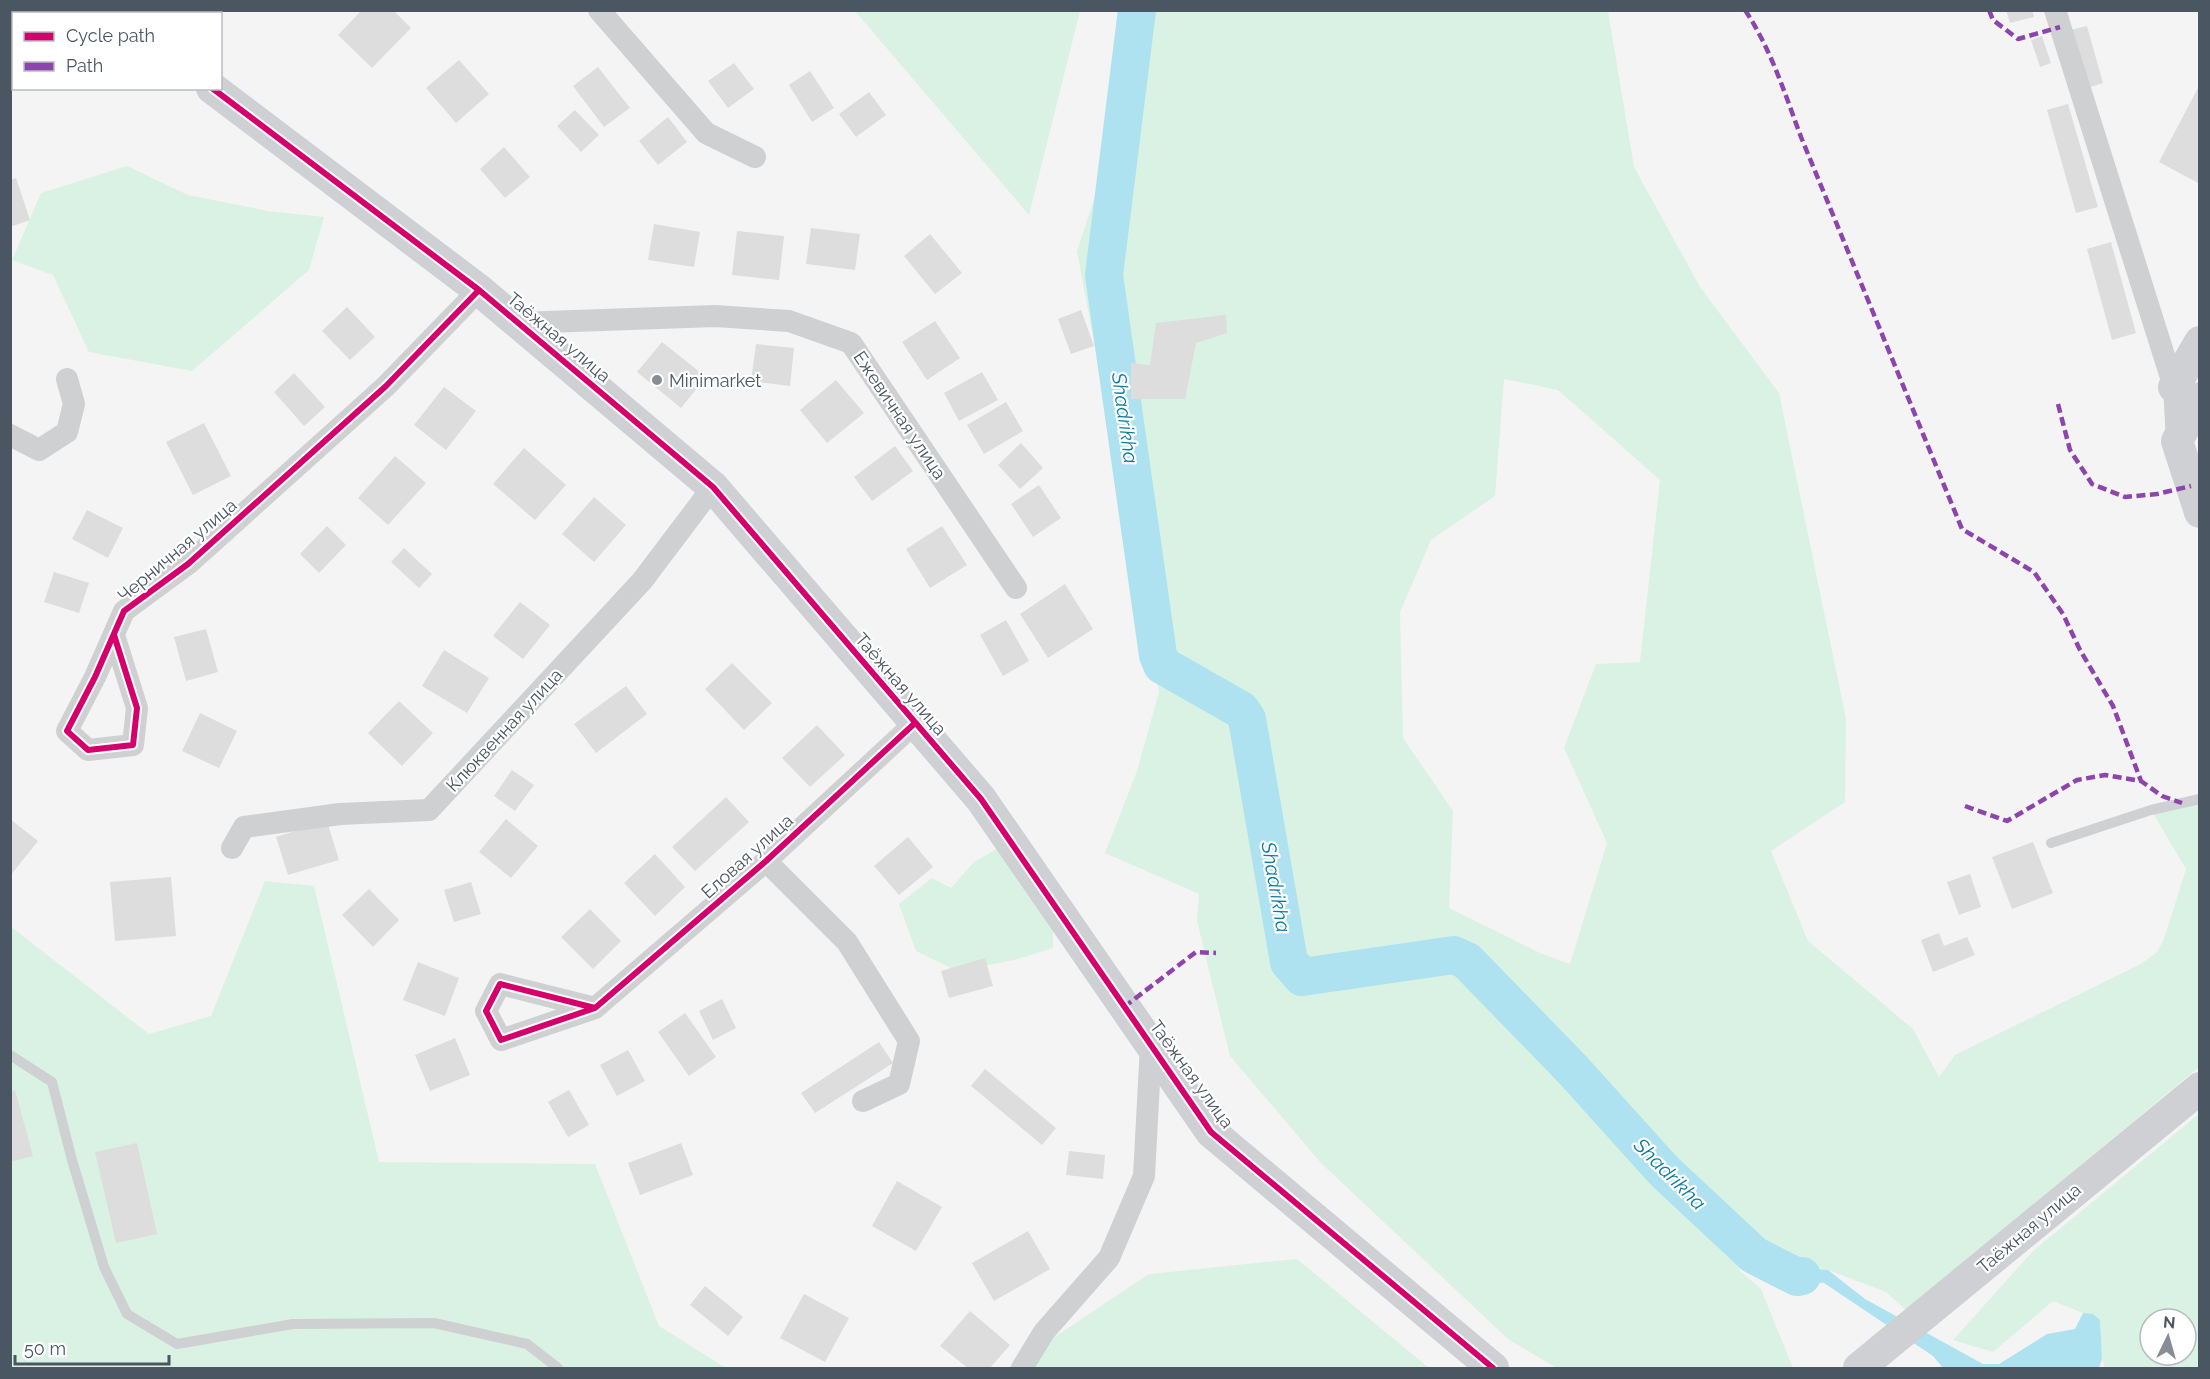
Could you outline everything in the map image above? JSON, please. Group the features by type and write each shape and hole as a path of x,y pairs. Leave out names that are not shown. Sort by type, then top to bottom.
{"street":[{"path":"599,10 706,133 755,157"},
{"path":"2055,10 2186,393"},
{"name":"Таёжная улица","path":"215,90 479,290 713,487 981,799 1211,1132 1493,1368"},
{"name":"Черничная улица","path":"114,635 137,708 133,745 88,750 67,731 95,677 124,611 188,564 386,386 479,290"},
{"name":"Ежевичная улица","path":"518,323 715,316 789,321 851,343 1016,588"},
{"path":"2199,342 2177,441 2199,512"},
{"path":"10,435 39,450 67,432 74,404 67,379"},
{"name":"Клюквенная улица","path":"232,849 244,827 340,814 429,810 642,581 713,487"},
{"name":"Еловая улица","path":"595,1008 766,861 915,723"},
{"path":"766,861 847,942 909,1041 899,1084 863,1101"},
{"path":"1022,1368 1044,1332 1109,1258 1144,1176 1151,1045"},
{"name":"Таёжная улица","path":"1862,1366 2199,1088"}],"lane":[{"path":"2051,843 2151,810 2199,799"},
{"path":"10,1055 52,1082 72,1160 104,1267 127,1314 177,1344 293,1324 434,1323 527,1344 558,1368"}],"green space":[{"path":"855,11 1080,11 1029,215"},
{"path":"1156,11 1608,11 1634,167 1700,287 1779,393 1846,719 1845,802 1771,851 1808,941 1913,1029 1939,1077 1955,1055 2141,964 2157,952 2164,939 2186,869 2151,810 2199,799 2199,1067 1906,1310 1886,1292 1828,1270 1754,1255 1739,1270 1761,1289 1793,1368 1557,1368 1508,1339 1321,1163 1230,1056 1197,921 1199,894 1105,853 1137,771 1159,692 1077,251","holes":["1504,379 1558,390 1660,480 1640,662 1596,664 1564,748 1607,843 1570,964 1540,953 1449,908 1453,811 1403,738 1400,612 1431,540 1495,496"]},
{"path":"127,166 188,195 268,211 324,217 309,270 192,371 89,352 53,275 12,260 41,193"},
{"path":"1002,846 1053,918 1053,948 1014,960 957,971 916,951 899,904 932,878 951,888 974,862"},
{"path":"265,881 314,886 379,1162 595,1164 659,1326 726,1368 11,1368 10,926 149,1034 211,1016"},
{"path":"2199,1114 2199,1368 2105,1368 2102,1359 2100,1320 2053,1301 1993,1352 1953,1340 2033,1251"},
{"path":"1297,1259 1429,1368 1008,1368 1149,1274"}],"water":[{"path":"1754,1255 1806,1268 1828,1270 1865,1299 1983,1364 1999,1364 2047,1334 2075,1329 2083,1313 2093,1314 2100,1320 2102,1359 2099,1368 1943,1368 1933,1356 1824,1283 1789,1280"}],"building":[{"path":"362,10 393,10 411,28 372,68 338,35"},
{"path":"2006,10 2032,10 2034,17 2010,23"},
{"path":"2087,26 2103,83 2087,88 2070,30"},
{"path":"2042,36 2051,63 2040,67 2031,40"},
{"path":"459,60 489,94 456,123 426,88"},
{"path":"734,63 754,89 728,108 708,81"},
{"path":"598,67 630,108 604,127 573,86"},
{"path":"810,71 834,108 812,122 789,85"},
{"path":"2200,84 2200,184 2159,162"},
{"path":"869,92 886,115 856,137 839,114"},
{"path":"2068,104 2098,207 2076,213 2047,110"},
{"path":"575,110 599,135 581,152 557,126"},
{"path":"668,117 687,142 658,165 639,141"},
{"path":"504,147 530,177 505,198 480,169"},
{"path":"16,178 30,220 10,227 10,180"},
{"path":"654,224 700,232 694,267 648,260"},
{"path":"811,228 860,234 855,270 806,264"},
{"path":"737,231 784,236 779,280 732,275"},
{"path":"930,234 962,273 935,294 904,256"},
{"path":"2111,242 2136,333 2112,340 2087,249"},
{"path":"347,307 375,337 350,360 322,331"},
{"path":"1081,310 1094,346 1071,354 1058,319"},
{"path":"1226,315 1227,333 1196,343 1185,399 1131,399 1131,363 1150,365 1156,323"},
{"path":"935,321 960,358 927,380 902,342"},
{"path":"662,342 706,377 681,408 637,372"},
{"path":"756,344 794,348 790,386 751,381"},
{"path":"982,372 998,400 959,421 944,393"},
{"path":"294,373 325,407 304,426 274,392"},
{"path":"836,380 864,413 827,443 800,410"},
{"path":"444,387 476,411 446,450 414,425"},
{"path":"1006,402 1023,431 984,454 967,425"},
{"path":"204,423 231,476 193,495 166,442"},
{"path":"1021,443 1043,468 1020,489 998,465"},
{"path":"895,446 913,471 872,501 854,477"},
{"path":"524,448 566,485 535,520 493,484"},
{"path":"395,456 426,483 388,525 358,498"},
{"path":"1039,485 1061,518 1033,537 1011,504"},
{"path":"594,497 626,525 594,562 562,534"},
{"path":"87,510 123,528 108,558 72,539"},
{"path":"327,526 346,545 319,573 300,554"},
{"path":"942,526 967,565 930,588 906,549"},
{"path":"404,548 432,574 419,588 391,562"},
{"path":"54,572 89,583 79,613 44,602"},
{"path":"1065,584 1093,629 1048,658 1020,614"},
{"path":"520,602 550,625 523,659 493,636"},
{"path":"1006,620 1029,661 1003,676 980,635"},
{"path":"206,629 218,672 186,681 174,637"},
{"path":"444,650 489,678 467,713 422,686"},
{"path":"732,663 772,703 744,730 705,689"},
{"path":"626,686 647,714 596,753 574,724"},
{"path":"399,701 433,733 402,766 368,733"},
{"path":"200,713 237,731 219,768 182,751"},
{"path":"817,725 845,755 810,787 782,758"},
{"path":"512,770 534,785 515,811 494,796"},
{"path":"726,797 749,822 695,871 672,847"},
{"path":"10,819 38,841 10,876"},
{"path":"506,819 538,846 511,878 479,852"},
{"path":"327,821 339,860 288,875 276,837"},
{"path":"908,837 933,867 899,895 874,866"},
{"path":"2033,842 2053,893 2012,909 1992,857"},
{"path":"655,854 685,887 655,916 624,883"},
{"path":"1970,874 1981,907 1959,915 1947,882"},
{"path":"171,877 176,936 115,941 110,882"},
{"path":"471,882 481,914 454,922 444,890"},
{"path":"369,889 399,920 373,947 342,915"},
{"path":"590,909 621,941 593,969 561,937"},
{"path":"1939,933 1944,946 1967,937 1975,955 1933,972 1921,940"},
{"path":"985,958 993,986 949,998 941,971"},
{"path":"418,962 459,978 445,1016 403,1000"},
{"path":"722,999 736,1028 713,1040 699,1011"},
{"path":"685,1013 716,1057 689,1076 658,1032"},
{"path":"455,1038 470,1075 430,1091 415,1055"},
{"path":"879,1042 893,1063 815,1113 801,1093"},
{"path":"628,1050 645,1081 617,1096 600,1065"},
{"path":"985,1069 1056,1128 1042,1145 971,1086"},
{"path":"15,1090 33,1156 10,1162 10,1092"},
{"path":"569,1090 589,1125 568,1137 548,1102"},
{"path":"137,1143 157,1234 116,1243 95,1152"},
{"path":"681,1143 693,1175 640,1195 628,1163"},
{"path":"1069,1151 1105,1155 1103,1179 1066,1175"},
{"path":"897,1181 942,1207 916,1251 872,1226"},
{"path":"1028,1231 1050,1269 994,1301 972,1263"},
{"path":"705,1286 743,1317 728,1336 690,1305"},
{"path":"804,1294 849,1318 825,1362 780,1338"},
{"path":"970,1311 1010,1345 990,1368 968,1368 940,1346"}],"waterway":[{"name":"Shadrikha","path":"1137,10 1104,275 1158,655 1162,665 1241,710 1247,719 1289,962 1302,977 1454,955 1467,961 1573,1070 1664,1171 1754,1255 1797,1277 1802,1276"}],"marked path":[{"path":"1745,10 1777,72 1801,137 1962,529 2034,572 2063,614 2080,650 2113,706 2141,781"},
{"path":"1989,10 1993,20 2018,39 2060,27"},
{"path":"2058,404 2070,450 2092,484 2125,497 2157,494 2191,486"},
{"path":"1965,806 2007,821 2077,780 2105,775 2141,781 2162,796 2182,803"},
{"path":"1124,1007 1196,952 1216,953"}],"cycle path":[{"path":"215,90 479,290 713,487 981,799 1211,1132 1493,1368"},
{"path":"114,635 137,708 133,745 88,750 67,731 95,677 124,611 188,564 386,386 479,290"},
{"path":"595,1008 501,1040 486,1011 500,984 595,1008 766,861 915,723"}],"place":[{"name":"Minimarket","path":"657,380"}]}
